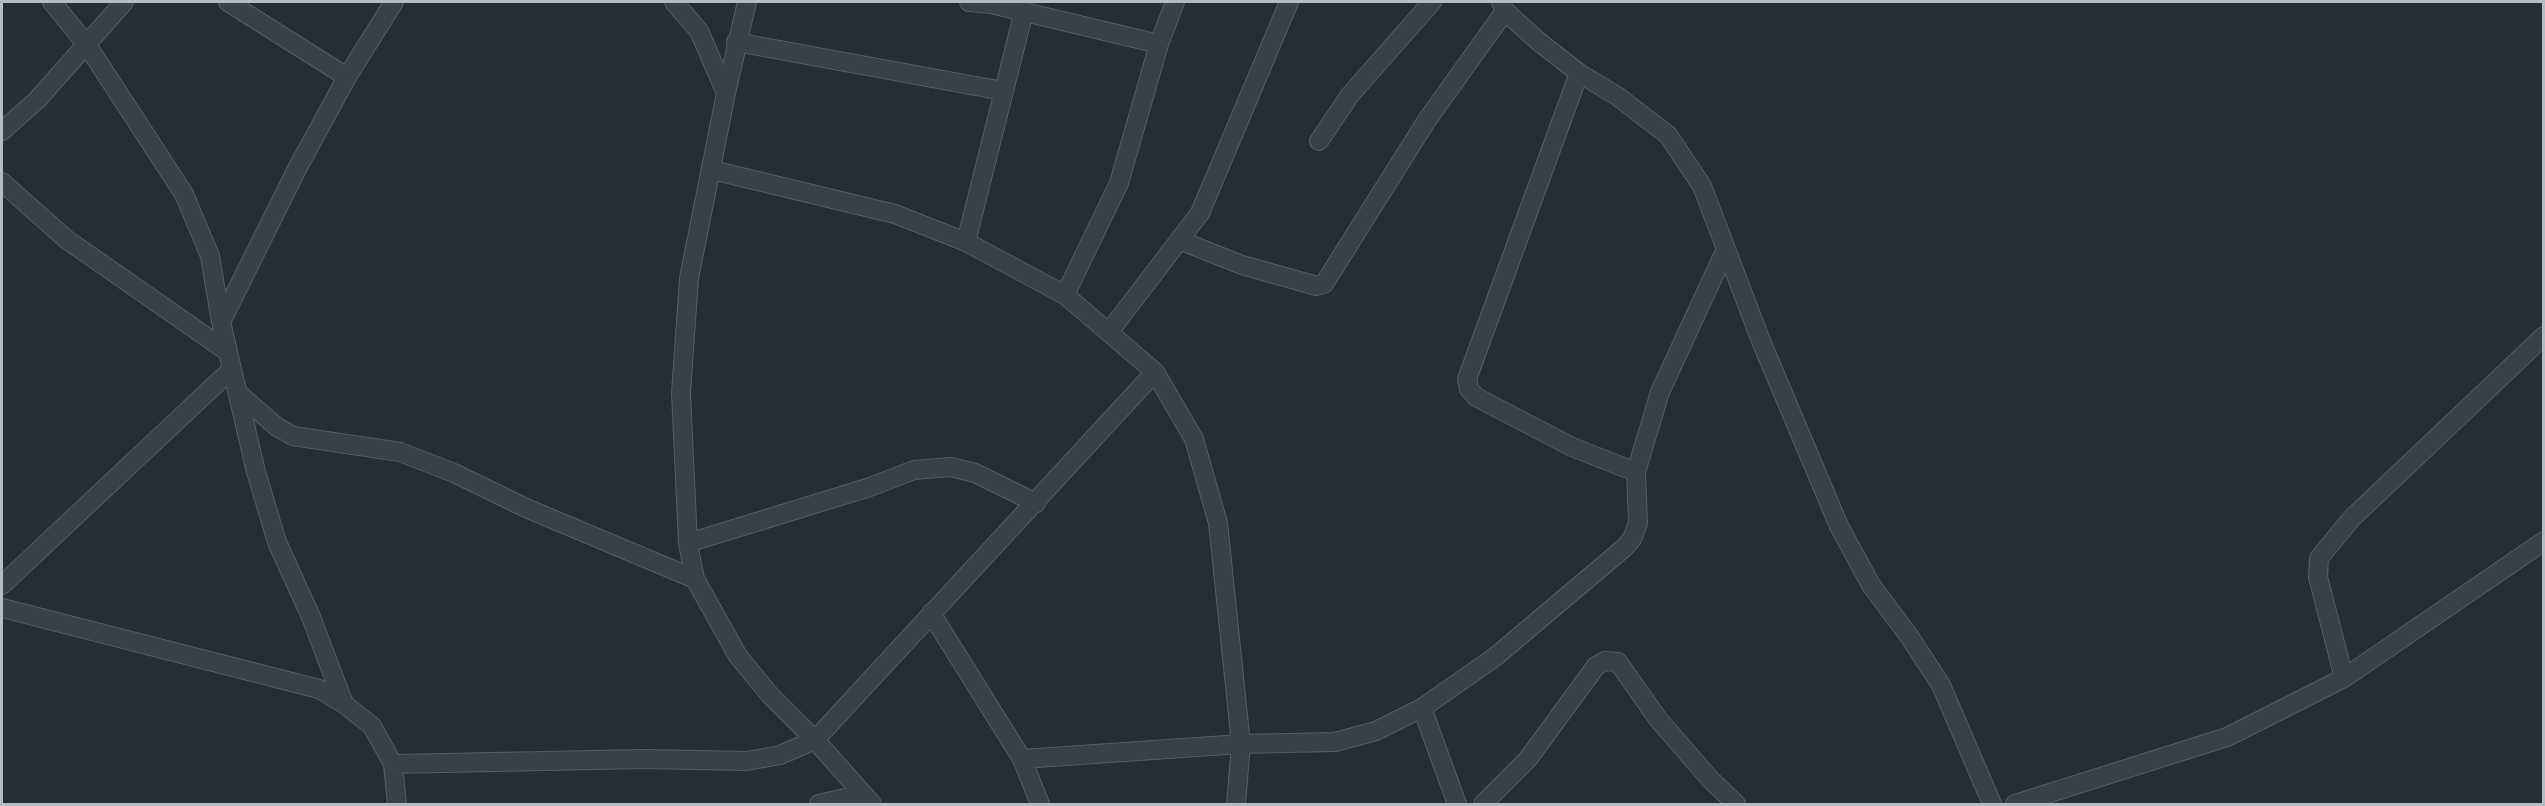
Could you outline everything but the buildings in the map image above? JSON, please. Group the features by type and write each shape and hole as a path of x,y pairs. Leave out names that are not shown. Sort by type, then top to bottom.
{"street":[{"path":"52,2 87,45 184,194 210,256 221,322 256,472 277,542 311,617 344,704"},
{"path":"2,131 37,100 124,2"},
{"path":"228,2 347,77"},
{"path":"221,322 298,167 347,77 394,2"},
{"path":"674,2 699,31 726,93"},
{"path":"747,2 736,42 689,278 681,393 688,543 695,579 738,656 770,695 815,740 867,799"},
{"path":"969,2 992,3 1159,44"},
{"path":"1065,295 1119,183 1159,44 1175,2"},
{"path":"1109,332 1200,213 1290,2"},
{"path":"1319,141 1350,95 1432,2"},
{"path":"1179,240 1242,265 1317,286 1324,284 1427,120 1503,6 1538,41 1579,73 1617,96 1668,135 1702,186 1761,341 1839,526 1871,585 1909,636 1941,685 1992,804"},
{"path":"966,242 1024,11"},
{"path":"736,42 1003,91"},
{"path":"1579,73 1467,379 1469,389 1476,397 1572,447 1636,472"},
{"path":"712,170 895,214 966,242 1065,295 1155,372 1194,439 1218,523 1241,744 1236,804"},
{"path":"2,182 66,239 230,361"},
{"path":"1022,759 1241,744 1335,742 1376,731 1422,708 1495,657 1632,539 1638,523 1636,472 1659,392 1726,249"},
{"path":"2344,678 2318,577 2319,558 2352,518 2544,336"},
{"path":"2,585 230,361"},
{"path":"393,764 644,759 747,761 780,755 815,740 1155,372"},
{"path":"239,394 278,427 293,436 400,452 454,473 526,508 695,579"},
{"path":"688,543 870,487 914,470 951,467 975,473 1036,503"},
{"path":"2015,804 2227,737 2344,678 2544,541"},
{"path":"2,608 319,689 344,704 372,726 393,764 398,804"},
{"path":"931,613 1022,759 1040,804"},
{"path":"1483,804 1528,759 1596,666 1605,661 1618,662 1658,719 1710,779 1736,804"},
{"path":"1422,708 1457,804"},
{"path":"819,804 867,799"}]}
